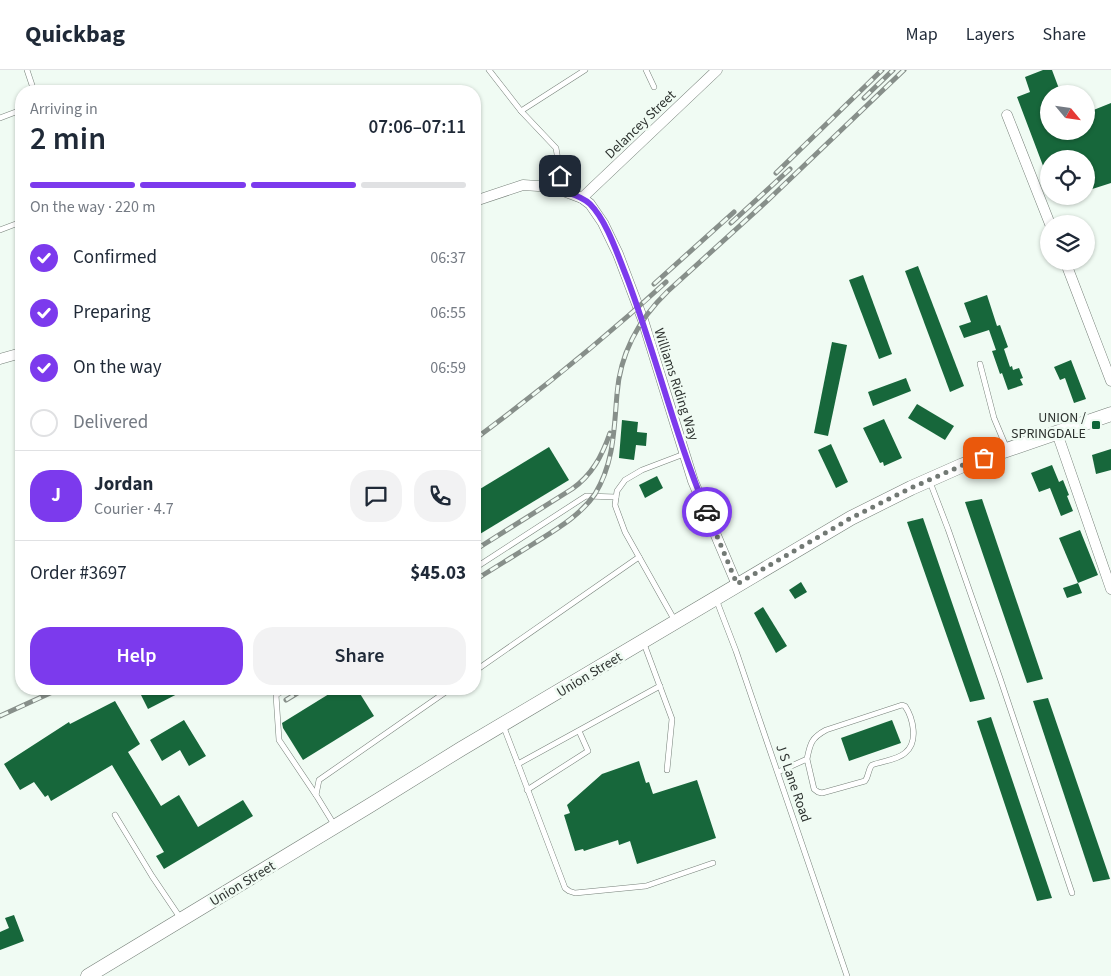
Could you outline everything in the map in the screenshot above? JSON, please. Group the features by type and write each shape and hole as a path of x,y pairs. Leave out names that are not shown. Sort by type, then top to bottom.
{"main road":[{"name":"Union Street","path":"88,976 461,749 851,518 963,465 1111,414"}],"street":[{"name":"Delancey Street","path":"582,198 717,70"},
{"path":"1007,115 1046,215"},
{"path":"481,200 524,185 553,187 582,198"},
{"name":"Williams Riding Way","path":"582,198 590,204 604,223 618,254 643,320 693,481 737,584"},
{"path":"1068,270 1111,381"},
{"path":"0,360 15,354"},
{"path":"1057,433 1111,589"}],"lane":[{"path":"27,70 32,85"},
{"path":"489,70 521,111 556,148 563,191"},
{"path":"521,111 585,70"},
{"path":"646,70 654,87"},
{"path":"0,118 15,112"},
{"path":"0,230 15,224"},
{"path":"980,364 994,418 1007,450"},
{"path":"676,622 625,532 615,505 617,491 625,480 642,470 685,453"},
{"path":"929,481 948,529 1000,678 1072,893"},
{"path":"481,564 586,496 616,497"},
{"path":"481,667 639,557"},
{"name":"J S Lane Road","path":"716,598 778,772 847,976"},
{"path":"643,641 672,719 668,770"},
{"path":"518,764 660,686"},
{"path":"277,695 279,740 335,827"},
{"path":"316,795 319,780 441,695"},
{"path":"902,705 906,706 914,732 910,748 899,756 872,765 868,778 865,781 822,793 818,792 814,790 807,759 812,741 817,735 826,730 902,705"},
{"path":"502,725 564,888 575,893 646,886 713,863"},
{"path":"527,790 588,751 579,730"},
{"path":"778,772 807,759"},
{"path":"115,814 181,920"}],"building":[{"path":"1043,70 1052,70 1058,85 1040,85 1040,140 1095,140 1095,109 1111,103 1111,183 1095,188 1095,150 1040,150 1040,158 1017,97 1030,92 1025,77"},
{"path":"918,266 964,386 950,392 905,271"},
{"path":"863,275 892,354 879,359 849,280"},
{"path":"987,295 997,326 1000,325 1008,347 1004,349 1010,367 1012,366 1013,370 1019,368 1023,378 1020,379 1023,385 1008,390 992,351 996,350 989,330 964,338 959,326 971,322 964,303"},
{"path":"832,342 847,345 828,436 814,433"},
{"path":"1071,360 1086,399 1074,403 1065,378 1060,380 1054,367"},
{"path":"906,378 911,391 873,406 868,392"},
{"path":"917,404 954,426 945,440 908,418"},
{"path":"884,419 902,458 884,466 883,462 880,463 863,428"},
{"path":"622,420 638,422 637,432 647,433 646,446 636,445 634,460 619,458"},
{"path":"831,444 848,482 836,488 818,450"},
{"path":"549,447 569,480 481,533 481,488"},
{"path":"1111,449 1111,470 1096,474 1092,455"},
{"path":"1052,465 1059,482 1063,480 1073,511 1061,516 1050,488 1039,492 1031,473"},
{"path":"657,476 663,488 645,498 639,485"},
{"path":"982,499 1043,679 1027,683 965,502"},
{"path":"923,518 985,699 970,702 907,522"},
{"path":"1080,530 1098,575 1078,583 1059,538"},
{"path":"801,582 807,592 795,599 789,590"},
{"path":"1078,583 1082,593 1067,598 1063,588"},
{"path":"763,607 787,646 776,653 754,613"},
{"path":"141,695 175,695 148,709"},
{"path":"327,695 361,695 374,716 303,760 283,728 282,723"},
{"path":"1048,698 1110,879 1093,882 1033,701"},
{"path":"115,701 140,744 128,752 161,806 179,795 198,827 243,800 253,816 164,869 156,856 164,852 112,765 51,801 48,795 45,797 34,782 20,790 4,764 69,722 70,724"},
{"path":"991,717 1052,898 1037,901 977,721"},
{"path":"184,720 206,756 189,766 180,750 162,761 150,740"},
{"path":"892,720 901,743 849,761 841,738"},
{"path":"639,761 646,783 649,782 653,794 697,780 716,838 637,864 630,841 619,845 618,840 584,851 583,849 575,851 564,815 570,813 567,805 602,774"},
{"path":"14,915 24,941 0,950 0,932 9,928 5,918"}],"railway":[{"path":"776,173 882,70"},
{"path":"864,98 893,70"},
{"path":"481,576 567,522 595,494 610,458 622,365 633,338 648,313 668,291 766,202 904,70"},
{"path":"731,223 790,169"},
{"path":"654,284 734,212"},
{"path":"481,434 572,363 666,282"},
{"path":"481,546 579,484 596,464 610,433"},
{"path":"0,716 46,695"},
{"path":"286,700 294,695"}],"way so far":[{"path":"707,512 737,584 851,518 911,488 963,465 984,458"}],"place":[{"name":"UNION / SPRINGDALE","path":"1096,425"}],"route":[{"path":"560,176 563,191 582,198 590,204 604,223 618,254 643,320 693,481 707,512"}]}
